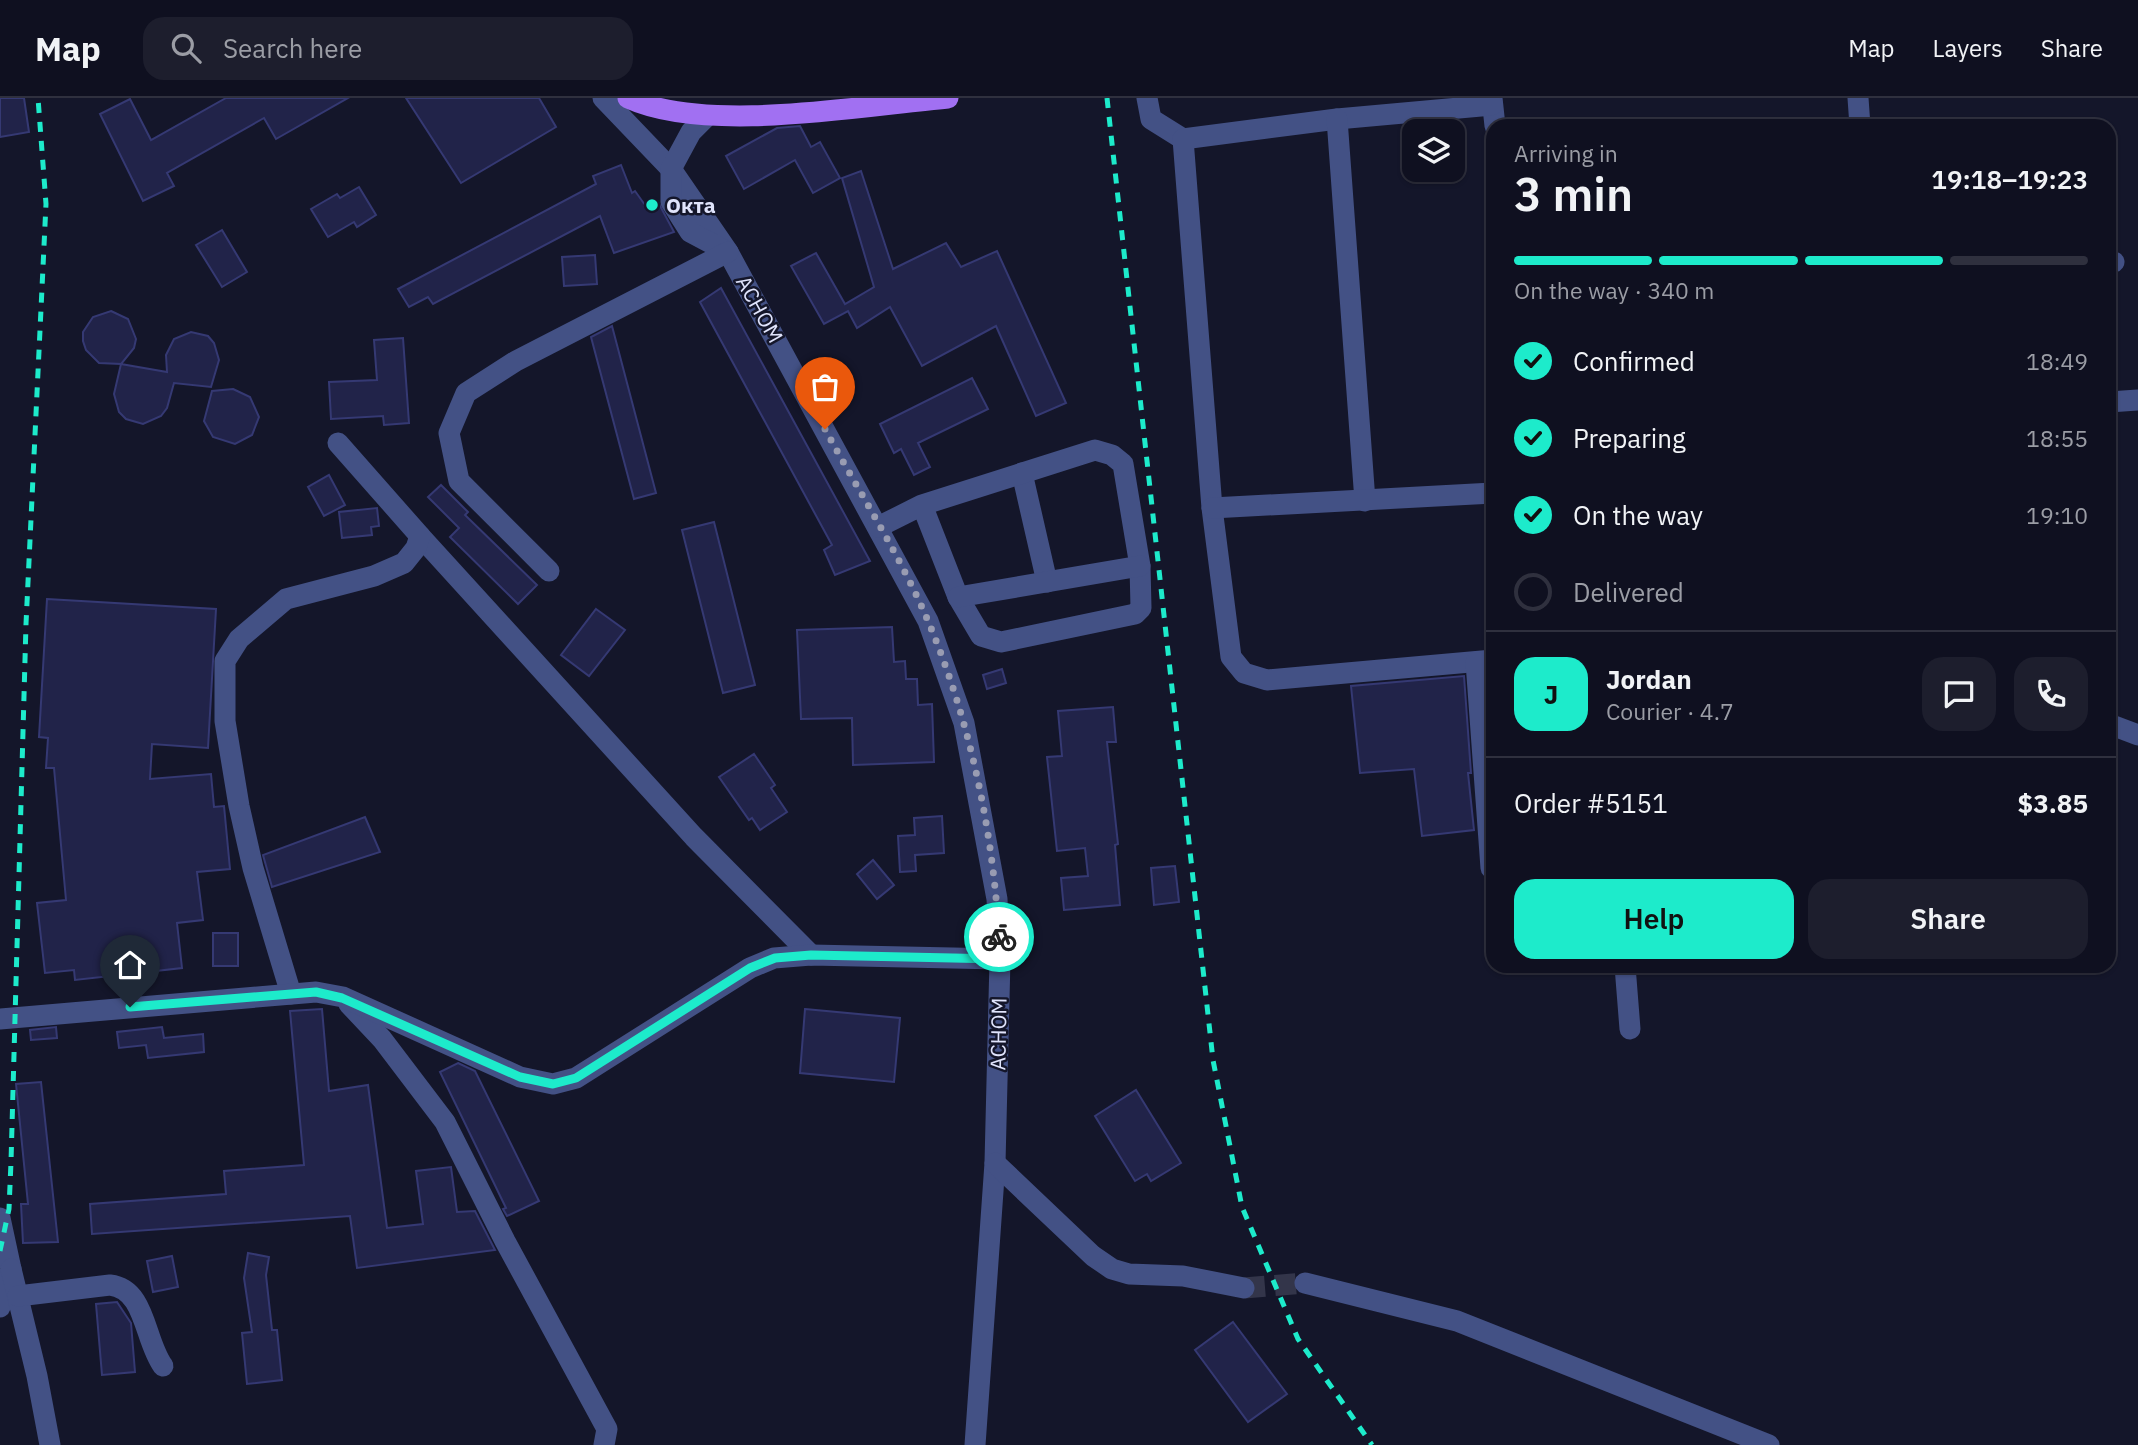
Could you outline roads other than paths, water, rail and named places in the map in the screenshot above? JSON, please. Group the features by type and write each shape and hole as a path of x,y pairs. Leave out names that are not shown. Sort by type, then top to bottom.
{"main road":[{"path":"628,98 644,106 706,117 948,98"}],"street":[{"name":"АСНОМ","path":"603,98 671,169 728,252 928,621 964,723 997,900 1000,959 995,1163 975,1445"},
{"path":"1147,98 1151,119 1183,139 1337,119 1493,110"},
{"path":"1858,98 1860,119"},
{"path":"671,169 687,138 706,117"},
{"path":"1337,119 1365,501"},
{"path":"1183,139 1212,508 1231,657 1244,673 1267,680 1484,661 1486,720"},
{"path":"549,571 459,481 449,433 466,393 516,361 728,252"},
{"path":"2116,402 2138,400"},
{"path":"338,443 694,837 811,955"},
{"path":"878,527 922,505 1095,450 1112,455 1123,464 1140,566 1142,599 1136,614 1001,642 981,636 958,597 922,505"},
{"path":"1021,473 1047,582"},
{"path":"1212,508 1486,493"},
{"path":"290,994 253,867 239,806 225,721 225,662 239,639 286,599 374,576 404,563 416,548 420,536"},
{"path":"958,597 1140,566"},
{"path":"2116,727 2138,735"},
{"path":"0,1019 316,992 342,998 520,1077 553,1084 576,1078 750,968 775,958 811,955 1000,959"},
{"path":"1626,973 1630,1029"},
{"path":"342,998 382,1039 445,1122 505,1241 607,1429 604,1445"},
{"path":"995,1163 1093,1255 1112,1269 1129,1274 1183,1276 1244,1288"},
{"path":"0,1218 11,1269 9,1301 50,1445"},
{"path":"1305,1283 1457,1321 1769,1445"},
{"path":"9,1301 110,1285 122,1286 136,1300 152,1350 163,1366"}],"tunnel":[{"path":"1244,1288 1305,1283"}],"railway":[{"path":"0,1251 9,1209 26,624 46,204 38,98"},
{"path":"1107,98 1213,1060 1242,1207 1298,1339 1372,1445"}],"place":[{"name":"Окта","path":"652,205"}]}
